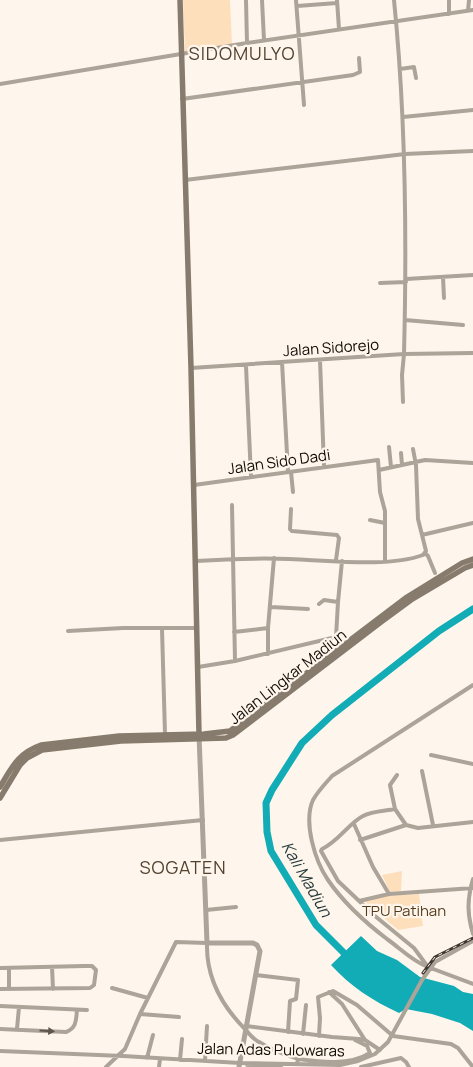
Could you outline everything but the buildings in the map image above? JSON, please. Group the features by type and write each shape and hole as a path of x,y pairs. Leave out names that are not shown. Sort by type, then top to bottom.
{"main road":[{"path":"180,0 198,628 199,736"},
{"name":"Jalan Lingkar Madiun","path":"0,787 14,764 23,754 41,745 119,736 165,734 226,738 240,731 407,597 462,563 473,559"},
{"name":"Jalan Lingkar Madiun","path":"0,798 20,765 27,758 42,750 122,741 199,736 224,732 236,727 344,643 411,600 473,565"}],"street":[{"path":"246,0 247,43"},
{"path":"262,0 264,40"},
{"path":"296,0 304,105"},
{"path":"394,0 405,154 406,280 402,375 404,402"},
{"path":"449,0 449,14"},
{"path":"0,84 264,40 471,11 469,0"},
{"path":"297,6 337,1 339,29"},
{"path":"182,98 358,74 360,72 359,58"},
{"path":"400,69 414,67 416,78"},
{"path":"403,117 473,110"},
{"path":"185,180 405,154 473,151"},
{"path":"380,283 473,275"},
{"path":"443,277 444,298"},
{"path":"405,320 463,325"},
{"name":"Jalan Sidorejo","path":"191,368 246,366 404,354 473,353"},
{"path":"320,360 324,467"},
{"path":"282,362 293,492"},
{"path":"246,366 251,477"},
{"path":"389,447 391,467"},
{"path":"413,449 416,463 418,519 425,545 425,553 428,556 434,573"},
{"path":"401,454 402,465"},
{"name":"Jalan Sido Dadi","path":"194,484 378,460 379,470"},
{"path":"385,561 385,511 380,492 379,470 430,460 473,464"},
{"path":"232,505 235,661"},
{"path":"291,509 290,529 292,532 337,535 339,538 336,560"},
{"path":"370,520 385,523"},
{"path":"422,535 473,523"},
{"path":"196,561 274,558 385,561 411,558 425,553"},
{"path":"268,654 268,628 274,558"},
{"path":"336,637 342,561"},
{"path":"319,604 324,600 338,602"},
{"path":"271,607 308,609"},
{"path":"68,631 123,628 198,628"},
{"path":"234,632 268,628"},
{"path":"162,629 165,734"},
{"path":"336,637 344,643"},
{"path":"198,667 268,654 336,637"},
{"path":"473,685 332,776 318,791 313,801 309,828 322,870 331,884 364,920 409,958 428,968 473,984"},
{"path":"199,736 206,943 208,967 216,990 230,1013 246,1028 251,1036 264,1046 297,1061 338,1062 358,1058 370,1052 367,1046 351,1039"},
{"path":"431,755 473,764"},
{"path":"422,771 433,825"},
{"path":"397,775 390,785 395,810 406,825"},
{"path":"395,810 367,814 360,817 330,846 321,850 331,872 338,881 358,901 414,948 428,968"},
{"path":"0,840 203,820"},
{"path":"360,840 406,825 417,828 473,822"},
{"path":"354,824 360,840 388,894"},
{"path":"473,879 468,907 473,934"},
{"path":"358,901 388,894 472,888"},
{"path":"206,910 236,907"},
{"path":"428,968 438,959 473,941"},
{"path":"106,1067 126,1047 140,1014 176,942 255,944 258,946 260,954 240,1065"},
{"path":"0,968 92,966 96,970 94,985 90,988 0,990"},
{"path":"52,967 53,989"},
{"path":"9,968 9,989"},
{"name":"Jalan Adas Pulowaras","path":"0,1051 205,1061 240,1065 278,1066 297,1061 340,1065 370,1057 380,1050 393,1036 428,968"},
{"path":"256,975 298,980 296,999 290,1001 288,1032"},
{"path":"112,988 148,998"},
{"path":"319,1036 320,1018 317,998 333,991 357,1005 393,1036 451,1044 458,1048 473,1067"},
{"path":"329,992 342,1004 365,1040 380,1050"},
{"path":"303,1034 306,1005"},
{"path":"0,1006 87,1010"},
{"path":"17,1029 19,1007"},
{"path":"0,1028 69,1032 75,1025 77,1010"},
{"path":"140,1014 179,1018"},
{"path":"205,1061 207,1026"},
{"path":"246,1028 365,1040"},
{"path":"147,1058 153,1035"},
{"path":"182,1040 183,1067"},
{"path":"361,1067 400,1058 409,1067"},
{"path":"159,1067 160,1059"}],"green space":[{"path":"183,0 230,0 232,45 185,53"},
{"name":"TPU Patihan","path":"402,871 401,891 390,892 382,875"},
{"name":"TPU Patihan","path":"419,894 423,926 398,930 364,901 382,896"}],"water":[{"path":"361,936 377,951 397,960 420,977 454,986 463,992 473,994 473,1031 460,1023 432,1014 406,1009 399,1013 371,998 346,980 331,965"}],"waterway":[{"name":"Kali Madiun","path":"350,959 316,925 271,851 267,832 266,803 272,790 302,743 332,715 439,631 473,609"}],"railway":[{"path":"423,973 435,957 473,938"}],"district":[{"name":"SIDOMULYO","path":"242,54"},
{"name":"SOGATEN","path":"183,868"}]}
